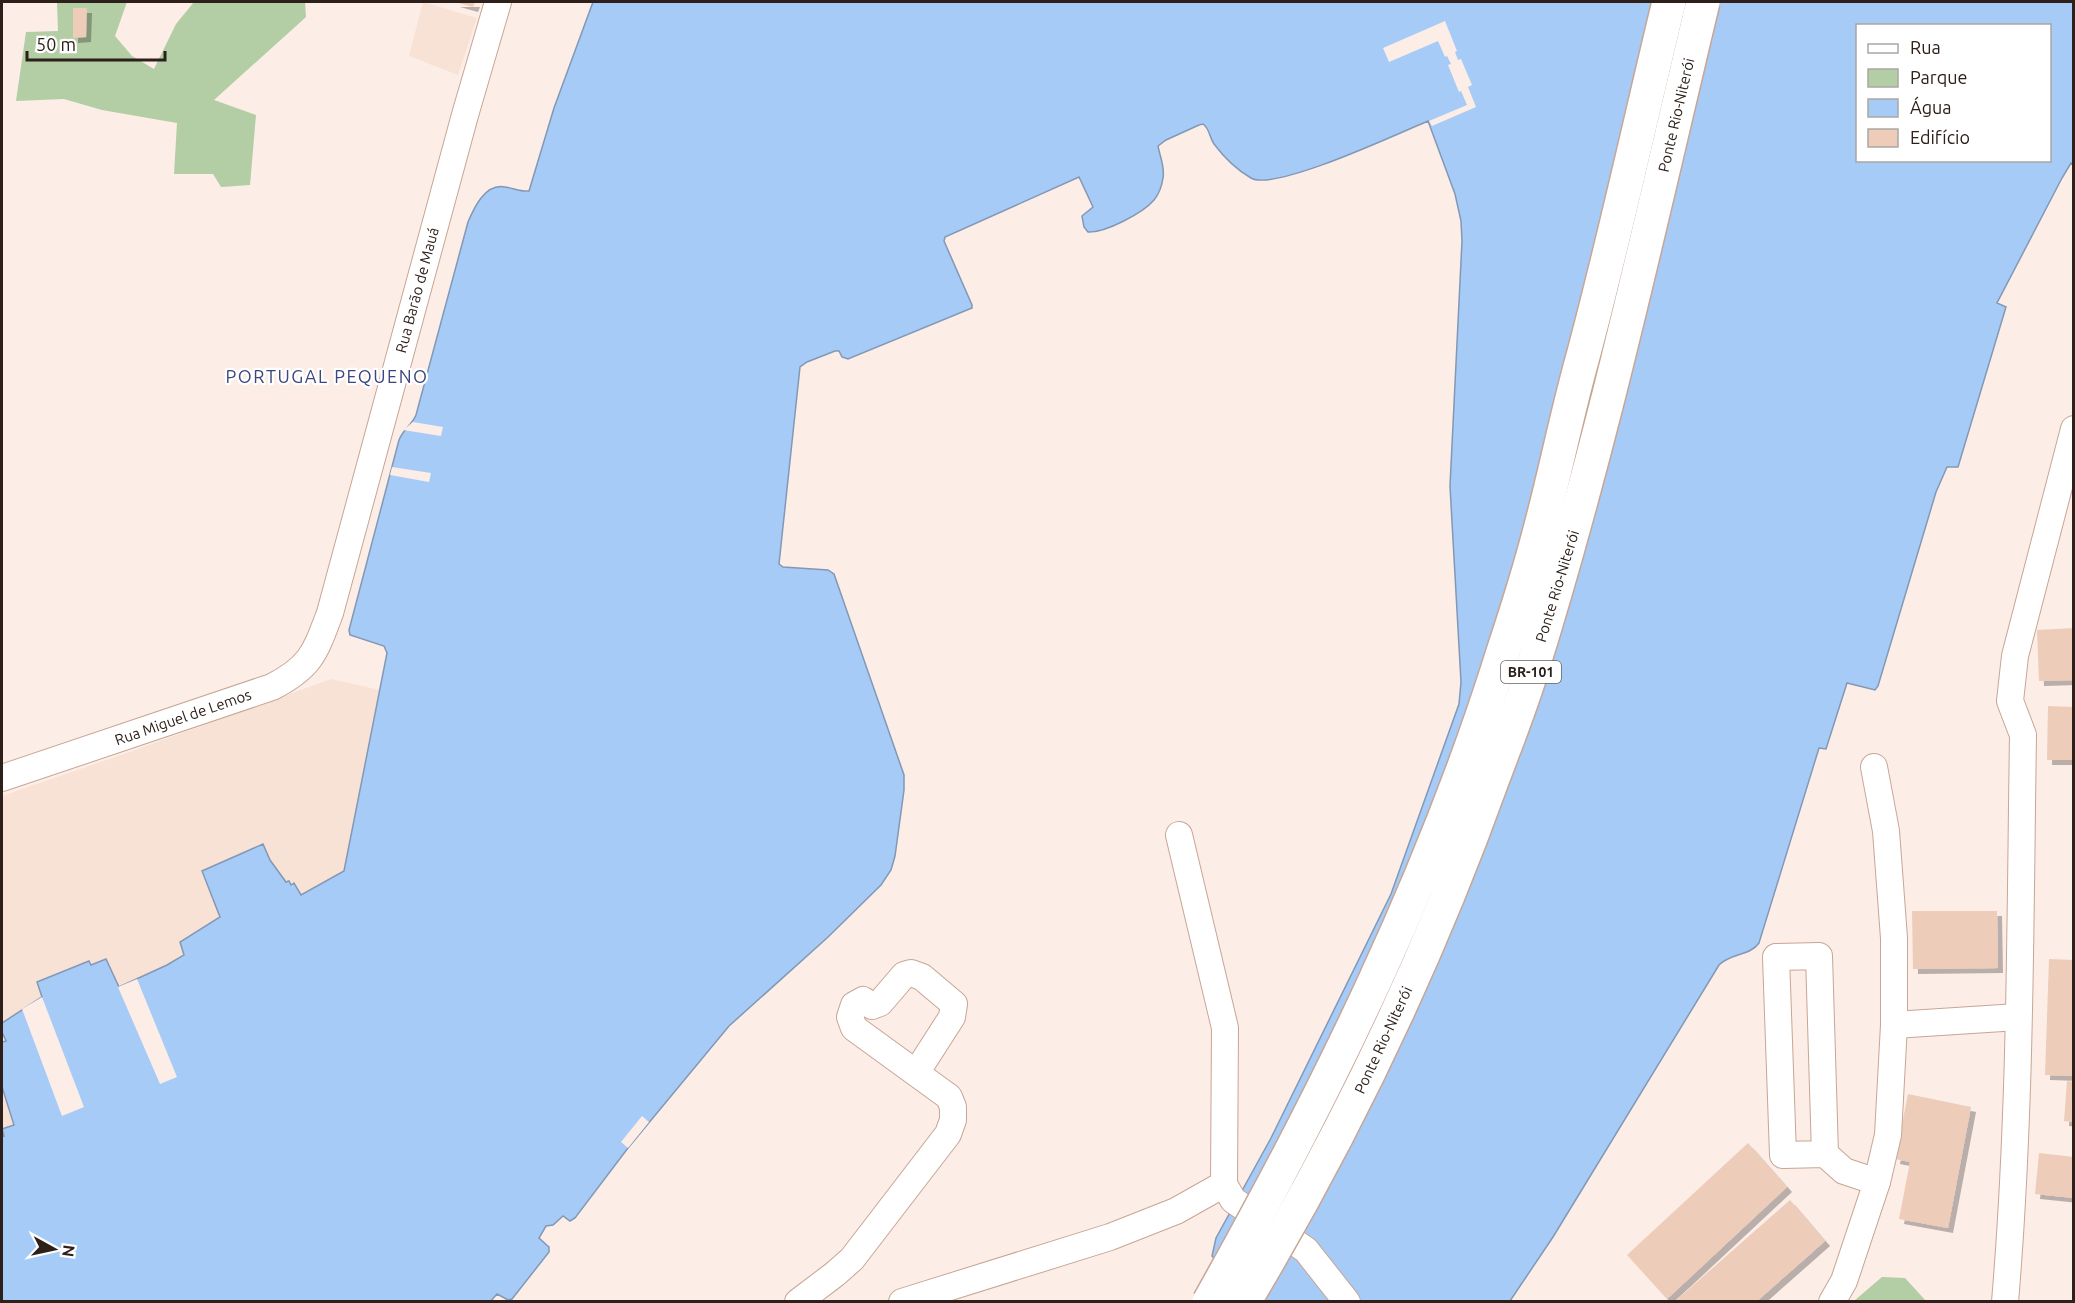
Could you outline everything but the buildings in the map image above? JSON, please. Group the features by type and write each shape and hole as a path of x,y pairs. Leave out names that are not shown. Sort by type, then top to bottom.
{"highway":[{"name":"BR-101","path":"1209,1302 1309,1118 1375,979 1429,856 1492,686 1541,526 1669,2"},
{"name":"Ponte Rio-Niterói","path":"1244,1302 1338,1136 1409,986 1457,875 1529,680 1574,531 1628,323 1703,2"}],"street":[{"name":"Rua Barão de Mauá","path":"330,613 465,115 498,2"},
{"path":"2005,1302 2010,1242 2018,1017 2023,735 2010,700 2015,656 2073,429"},
{"name":"Rua Miguel de Lemos","path":"2,778 272,687 303,668 316,647 330,613"},
{"path":"1832,1302 1844,1281 1877,1182 1888,1135 1894,1024 1894,938 1886,831 1874,767"},
{"path":"1179,835 1225,1028 1229,1192"},
{"path":"1825,1154 1819,956 1776,957 1783,1155 1825,1154 1844,1171 1877,1182"},
{"path":"1894,1024 2018,1017"},
{"path":"798,1302 852,1259 948,1134 953,1120 953,1107 949,1097 916,1073"},
{"path":"902,1302 1110,1237 1229,1192"},
{"path":"1229,1192 1306,1250 1347,1302"}],"shaded area":[{"path":"423,2 477,18 458,75 409,56"},
{"path":"331,679 380,690 344,871 301,895 295,884 291,885 286,882 270,860 263,845 202,872 220,917 184,954 167,965 177,1077 89,961 42,997 2,1023 2,796"},
{"path":"2,1087 14,1125 2,1137"}],"green space":[{"path":"57,2 127,2 115,36 132,56 154,69 176,24 194,2 305,2 306,17 214,100 256,115 250,185 221,187 213,174 174,174 177,123 102,110 64,99 16,101 26,32 58,31"},
{"path":"1882,1277 1905,1278 1926,1301 1854,1301"}],"water":[{"path":"593,2 2073,2 2073,164 2071,163 2062,178 1997,303 2006,307 1958,467 1947,467 1936,492 1878,686 1875,690 1847,683 1826,749 1819,748 1759,943 1719,965 1553,1237 1510,1301 1254,1301 1212,1256 1216,1238 1271,1138 1391,894 1459,704 1461,682 1450,486 1462,241 1461,221 1455,194 1428,121 1337,159 1284,177 1264,180 1251,178 1236,167 1214,144 1205,126 1199,125 1158,146 1163,170 1160,189 1149,205 1133,216 1113,226 1088,232 1084,227 1082,216 1093,207 1079,177 945,237 944,241 972,308 848,359 842,357 839,351 835,351 800,367 779,564 783,567 828,570 834,574 904,775 895,856 891,870 881,885 827,938 729,1026 628,1148 575,1218 570,1221 563,1216 553,1225 546,1226 539,1238 549,1247 549,1252 512,1299 508,1300 497,1294 490,1302 2,1302 2,1137 4,1136 2,1129 14,1125 2,1087 2,1042 6,1041 2,1032 2,1023 42,997 37,982 89,961 91,965 106,959 119,987 184,955 180,942 220,917 202,871 263,844 270,860 286,882 289,881 291,885 294,883 301,895 344,871 387,653 384,646 350,635 349,630 399,440 416,415 470,216 481,198 492,189 505,187 529,191 554,108"}],"pier":[{"path":"1445,21 1457,51 1455,52 1458,60 1461,59 1472,85 1468,87 1476,107 1432,126 1429,121 1467,105 1448,65 1451,64 1438,41 1389,62 1383,48"},
{"path":"413,422 443,427 441,436 403,430"},
{"path":"392,467 431,473 429,482 390,475"},
{"path":"137,979 177,1077 160,1084 118,987"},
{"path":"42,997 84,1107 62,1116 22,1009"},
{"path":"642,1116 649,1122 628,1148 621,1142"}],"district":[{"name":"PORTUGAL PEQUENO","path":"327,376"}]}
